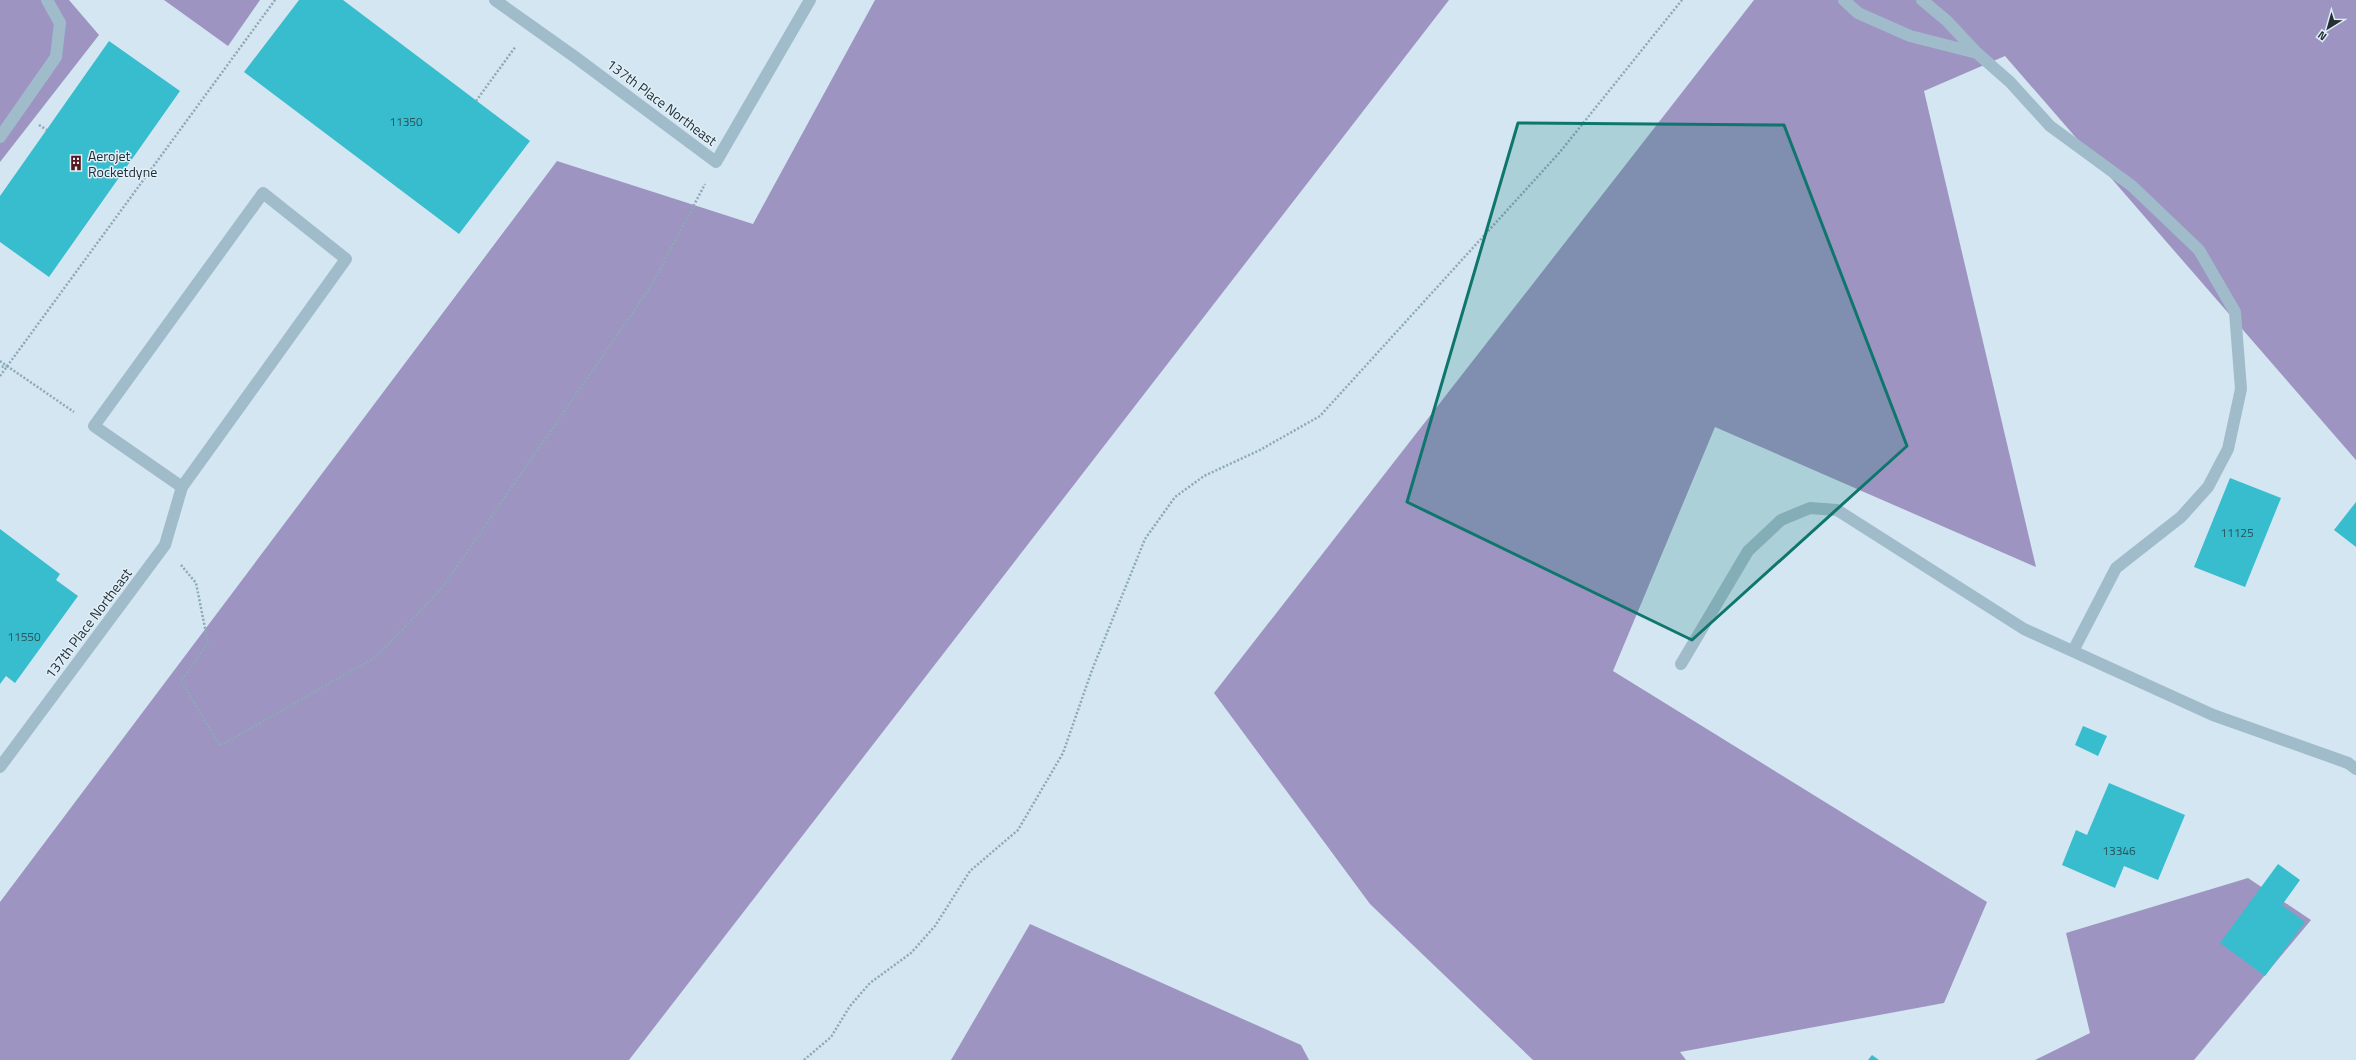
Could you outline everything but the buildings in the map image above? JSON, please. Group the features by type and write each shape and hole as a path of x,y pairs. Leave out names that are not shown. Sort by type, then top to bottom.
{"lane":[{"path":"0,137 56,57 60,23 47,0"},
{"name":"137th Place Northeast","path":"495,0 716,162 810,0"},
{"path":"1844,0 1858,13 1910,36 1977,53"},
{"path":"1922,0 1947,21 1977,53 2010,82 2050,126 2132,186 2200,250 2235,312 2240,389 2228,449 2208,488 2181,517 2116,568 2072,651"},
{"name":"137th Place Northeast","path":"0,767 165,545 182,487 346,259 263,193 94,426"},
{"path":"94,426 182,487"},
{"path":"1681,664 1748,551 1781,520 1810,508 1836,510 2024,629 2213,715 2352,766"}],"path":[{"path":"0,376 275,0"},
{"path":"804,1060 831,1037 850,1006 870,983 911,953 930,931 970,871 1018,830 1041,794 1063,753 1092,670 1145,540 1175,497 1204,476 1260,450 1320,416 1560,152 1682,0"},
{"path":"476,101 531,26"},
{"path":"165,545 196,582 208,643 181,681 220,746 376,657 442,588 653,283 716,162"},
{"path":"0,361 94,426"},
{"path":"0,367 7,366"}],"highlighted area":[{"path":"1518,123 1784,125 1907,446 1692,640 1407,502"}],"shaded area":[{"path":"0,0 69,0 99,35 0,162"},
{"path":"164,0 260,0 228,46"},
{"path":"875,0 1449,0 629,1060 0,1060 0,902 557,161 753,224"},
{"path":"1754,0 2356,0 2356,460 2005,56 1924,91 2036,567 1715,427 1613,671 1987,902 1944,1003 1680,1052 1686,1060 1533,1060 1370,904 1214,693"},
{"path":"2248,878 2311,920 2194,1060 2035,1060 2090,1033 2066,933"},
{"path":"1030,924 1301,1045 1309,1060 951,1060"}],"place":[{"name":"Aerojet Rocketdyne","path":"76,163"}]}
